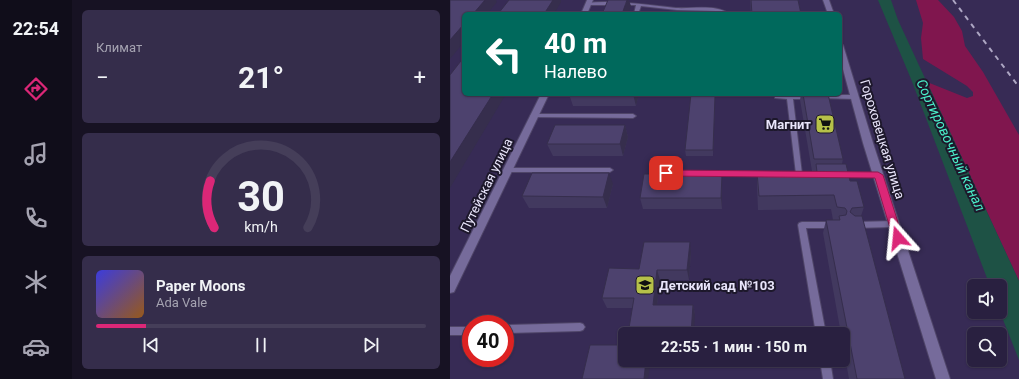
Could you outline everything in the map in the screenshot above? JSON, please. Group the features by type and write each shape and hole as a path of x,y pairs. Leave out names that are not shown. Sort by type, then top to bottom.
{"street":[{"path":"826,0 830,12"},
{"path":"585,12 589,2"},
{"name":"Гороховецкая улица","path":"842,52 878,175 943,379"},
{"name":"Путейская улица","path":"450,288 544,96"}],"lane":[{"path":"589,2 639,4 676,11 716,10 722,12"},
{"path":"637,12 639,4"},
{"path":"777,97 855,97"},
{"path":"790,97 799,174"},
{"path":"533,116 633,116"},
{"path":"508,170 610,170"},
{"path":"666,173 776,174"},
{"path":"791,174 807,174"},
{"path":"831,175 878,175"},
{"path":"851,225 894,224"},
{"path":"820,327 802,226 837,225"},
{"path":"514,330 580,327"},
{"path":"450,331 462,331"},
{"path":"826,367 828,379"}],"shaded area":[{"path":"916,0 938,0 954,17 962,31 965,46 983,72 1019,135 1019,281 927,82 967,98 973,96 973,92 967,86 923,59 921,38 923,23"}],"water":[{"name":"Сортировочный канал","path":"878,0 891,0 898,20 1019,281 1019,360 1003,319 1007,319 1007,279 987,279 911,79"}],"building":[{"path":"450,0 485,0 475,12 462,12 462,26 450,40"},
{"path":"509,0 553,0 545,12 500,12"},
{"path":"608,0 627,0 623,12 603,12"},
{"path":"751,0 798,0 801,12 752,12"},
{"path":"462,60 462,96 492,96 450,162 450,75"},
{"path":"691,96 715,96 713,150 685,150"},
{"path":"803,96 828,96 843,159 814,159"},
{"path":"555,125 625,125 620,144 547,144"},
{"path":"816,164 846,164 850,181 857,181 864,207 852,208 850,212 855,216 862,216 905,379 857,379 850,343 850,327 847,327 826,220 840,220 839,216 846,215 847,211 845,208 837,207 834,195 759,196 757,172 817,172"},
{"path":"532,173 609,173 603,197 522,196"},
{"path":"644,174 722,174 721,198 640,198"},
{"path":"644,242 690,242 687,270 657,270 653,305 693,305 691,327 629,327 634,298 602,298 609,268 639,269"},
{"path":"590,345 618,345 618,367 645,367 644,379 582,379"}],"railway":[{"path":"953,0 1019,87"}],"place":[{"name":"Магнит","path":"825,124"},
{"name":"Детский сад №103","path":"645,285"}],"route":[{"path":"666,173 878,175 898,238"}]}
